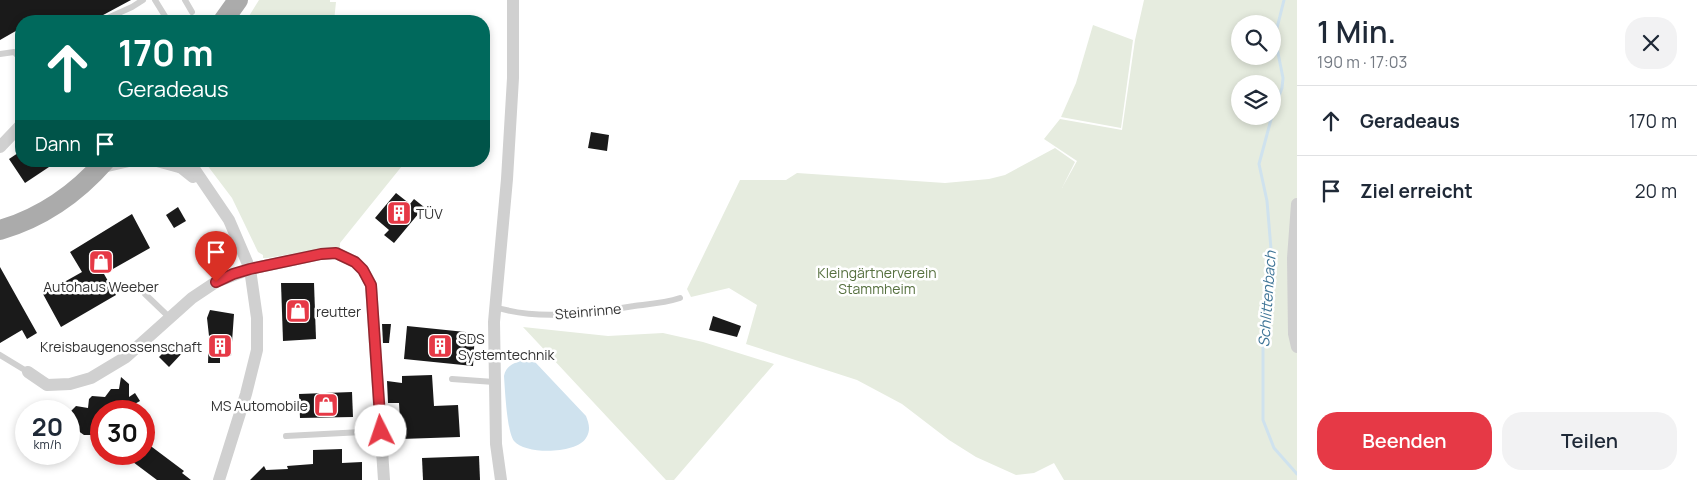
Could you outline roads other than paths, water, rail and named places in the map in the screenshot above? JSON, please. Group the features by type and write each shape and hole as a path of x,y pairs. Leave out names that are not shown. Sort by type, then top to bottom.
{"main road":[{"path":"227,15 238,0"},
{"path":"0,230 18,225 56,205 100,167"}],"street":[{"path":"502,480 496,444 494,382 495,307 507,179 513,78 513,0"},
{"path":"0,147 15,131"},
{"path":"188,167 195,170 230,220 250,269 257,318 257,350 246,394 219,480"},
{"path":"1297,204 1293,258 1294,334 1297,347"},
{"path":"28,372 47,384 70,384 91,378 126,357 192,298 216,282 250,269 321,254 336,253 355,262 363,270 371,285 384,480"}],"lane":[{"path":"114,15 144,0"},
{"path":"155,0 164,15"},
{"path":"184,0 192,12"},
{"path":"0,54 15,53"},
{"path":"145,294 169,318"},
{"name":"Steinrinne","path":"495,307 507,311 546,314 601,312 669,302 680,298"},
{"path":"0,354 28,372"},
{"path":"452,379 494,382"},
{"path":"286,436 381,431"}],"water":[{"path":"528,359 535,362 586,416 589,432 581,443 562,450 551,451 529,449 520,446 514,441 508,420 504,376 510,366"}],"waterway":[{"name":"Schlittenbach","path":"1281,91 1283,78 1276,43 1276,32 1284,0"},
{"name":"Schlittenbach","path":"1270,125 1259,164 1267,201 1272,261 1263,331 1263,420 1274,448 1297,474"}],"place":[{"name":"TÜV","path":"399,213"},
{"name":"Autohaus Weeber","path":"101,262"},
{"name":"reutter","path":"298,311"},
{"name":"Kreisbaugenossenschaft","path":"220,346"},
{"name":"SDS Systemtechnik","path":"440,346"},
{"name":"MS Automobile","path":"326,405"}],"park label":[{"name":"Kleingärtnerverein Stammheim","path":"877,280"}]}
